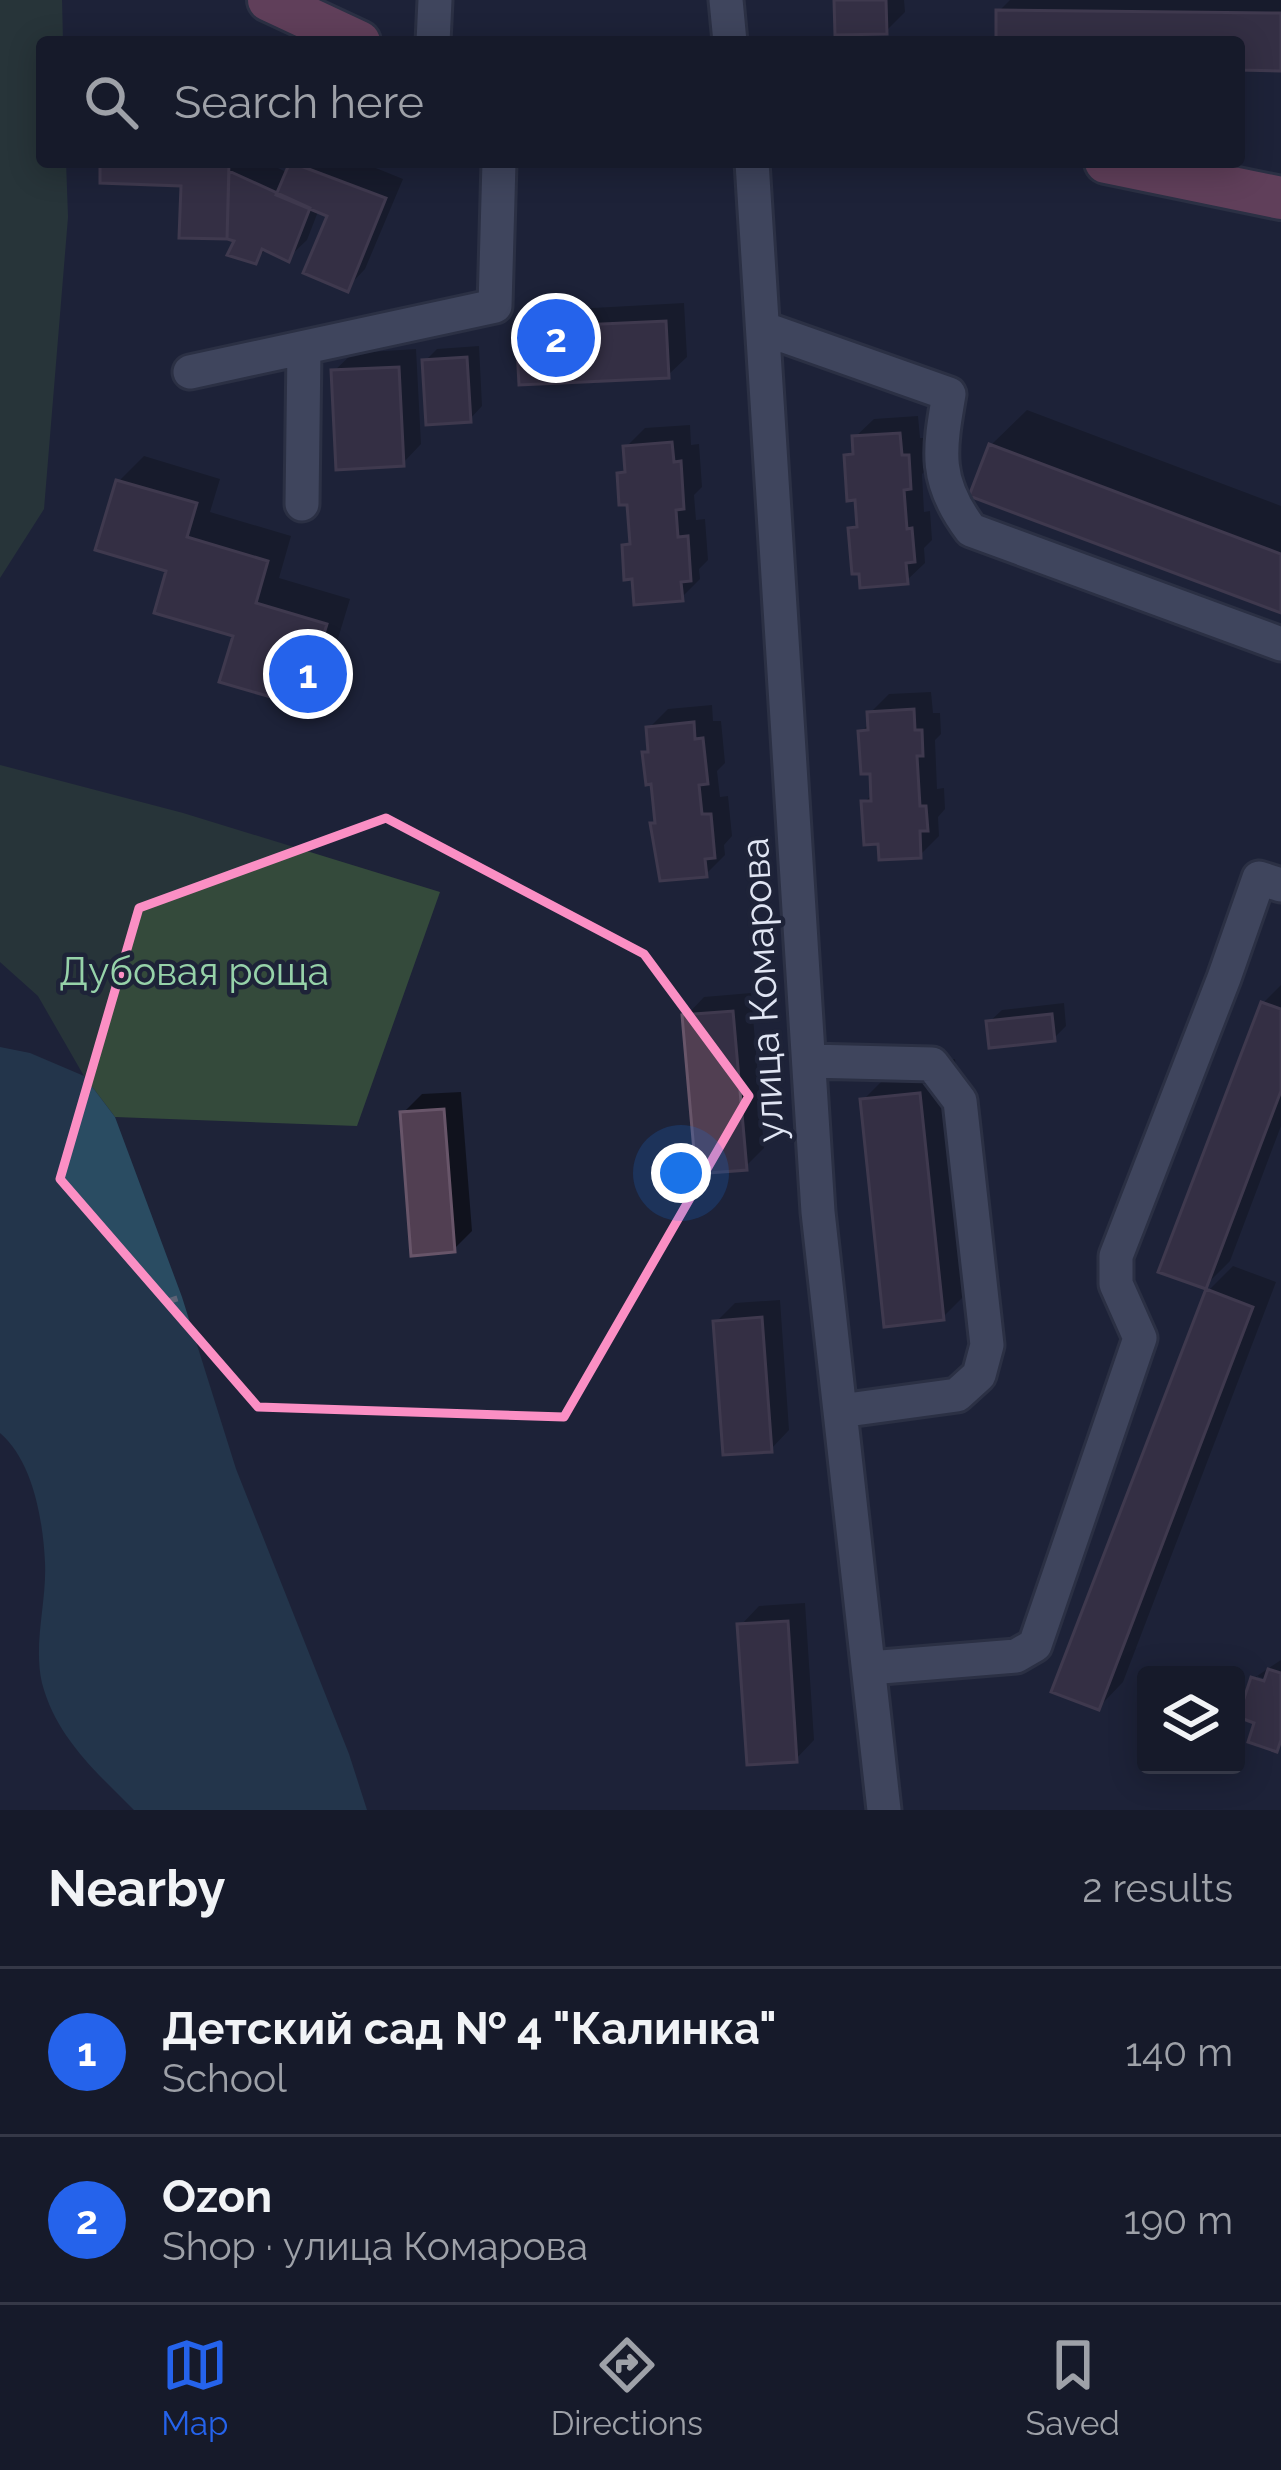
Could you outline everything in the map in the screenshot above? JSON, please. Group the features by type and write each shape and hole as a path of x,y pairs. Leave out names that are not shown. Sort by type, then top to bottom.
{"main road":[{"path":"269,0 346,36"},
{"path":"1135,168 1281,198"}],"street":[{"path":"433,36 435,0"},
{"path":"726,0 729,36"},
{"path":"190,372 495,306 499,168"},
{"name":"улица Комарова","path":"753,168 818,1212 884,1810"},
{"path":"766,329 950,394 942,459 945,489 971,530 1281,644"},
{"path":"302,504 304,348"},
{"path":"868,1668 1016,1656 1035,1645 1139,1338 1116,1284 1116,1256 1258,878 1281,885"},
{"path":"809,1061 932,1064 944,1075 960,1101 987,1345 979,1376 957,1395 840,1411"}],"path":[{"path":"166,1302 182,1297"}],"highlighted area":[{"path":"386,818 644,954 749,1096 564,1417 258,1407 60,1179 139,908"}],"green space":[{"path":"0,0 62,0 63,36 36,36 36,168 66,168 68,217 44,509 0,578"},
{"name":"Дубовая роща","path":"0,765 183,813 440,892 357,1126 115,1117 84,1076 38,996 0,962"}],"water":[{"path":"0,1047 30,1053 84,1076 115,1117 182,1297 236,1469 367,1810 134,1810 79,1753 48,1702 40,1668 45,1562 39,1510 21,1459 0,1433"}],"building":[{"path":"834,0 886,0 887,34 835,35"},
{"path":"996,10 1281,13 1281,71 1245,70 1245,36 996,36"},
{"path":"100,168 229,168 227,239 179,238 181,186 100,183"},
{"path":"287,168 306,168 386,198 348,292 303,273 327,216 276,195"},
{"path":"229,171 310,208 289,262 262,249 256,264 227,255 234,241 227,239"},
{"path":"666,321 669,378 519,385 516,328"},
{"path":"467,357 471,422 426,425 422,360"},
{"path":"399,367 404,466 336,470 331,370"},
{"path":"900,433 902,455 909,455 911,489 904,490 915,562 906,563 908,584 860,588 859,574 852,574 848,528 857,527 855,500 847,501 844,455 853,454 852,436"},
{"path":"672,442 674,462 681,461 684,509 676,510 678,537 688,536 691,581 681,582 683,601 634,605 632,579 624,580 622,545 630,544 627,505 619,505 617,473 625,472 623,446"},
{"path":"989,444 1281,554 1281,613 969,496"},
{"path":"116,480 197,503 187,537 268,561 256,603 327,624 302,706 219,682 233,636 154,613 166,571 95,550"},
{"path":"914,709 915,730 922,730 923,756 917,756 920,806 926,806 928,831 920,831 921,858 879,860 878,844 864,845 861,801 871,801 870,774 861,774 858,731 868,730 867,712"},
{"path":"694,722 695,739 703,738 708,784 699,785 702,814 711,814 715,858 705,859 707,877 660,881 650,823 655,823 651,784 646,785 642,752 648,752 646,727"},
{"path":"1261,1002 1281,1009 1281,1091 1206,1289 1158,1272"},
{"path":"733,1011 747,1170 696,1174 682,1015"},
{"path":"1052,1014 1055,1041 989,1048 986,1021"},
{"path":"920,1093 944,1320 884,1327 860,1099"},
{"path":"444,1109 455,1252 411,1256 400,1112"},
{"path":"1206,1289 1253,1307 1099,1710 1051,1692"},
{"path":"762,1317 772,1452 723,1455 713,1321"},
{"path":"788,1621 797,1762 747,1765 737,1624"},
{"path":"1268,1669 1281,1673 1277,1752 1248,1742 1254,1723 1245,1720 1245,1695 1251,1677 1264,1681"}],"place":[{"name":"Ozon","path":"556,338"},
{"name":"Детский сад № 4 \"Калинка\"","path":"308,674"}]}
